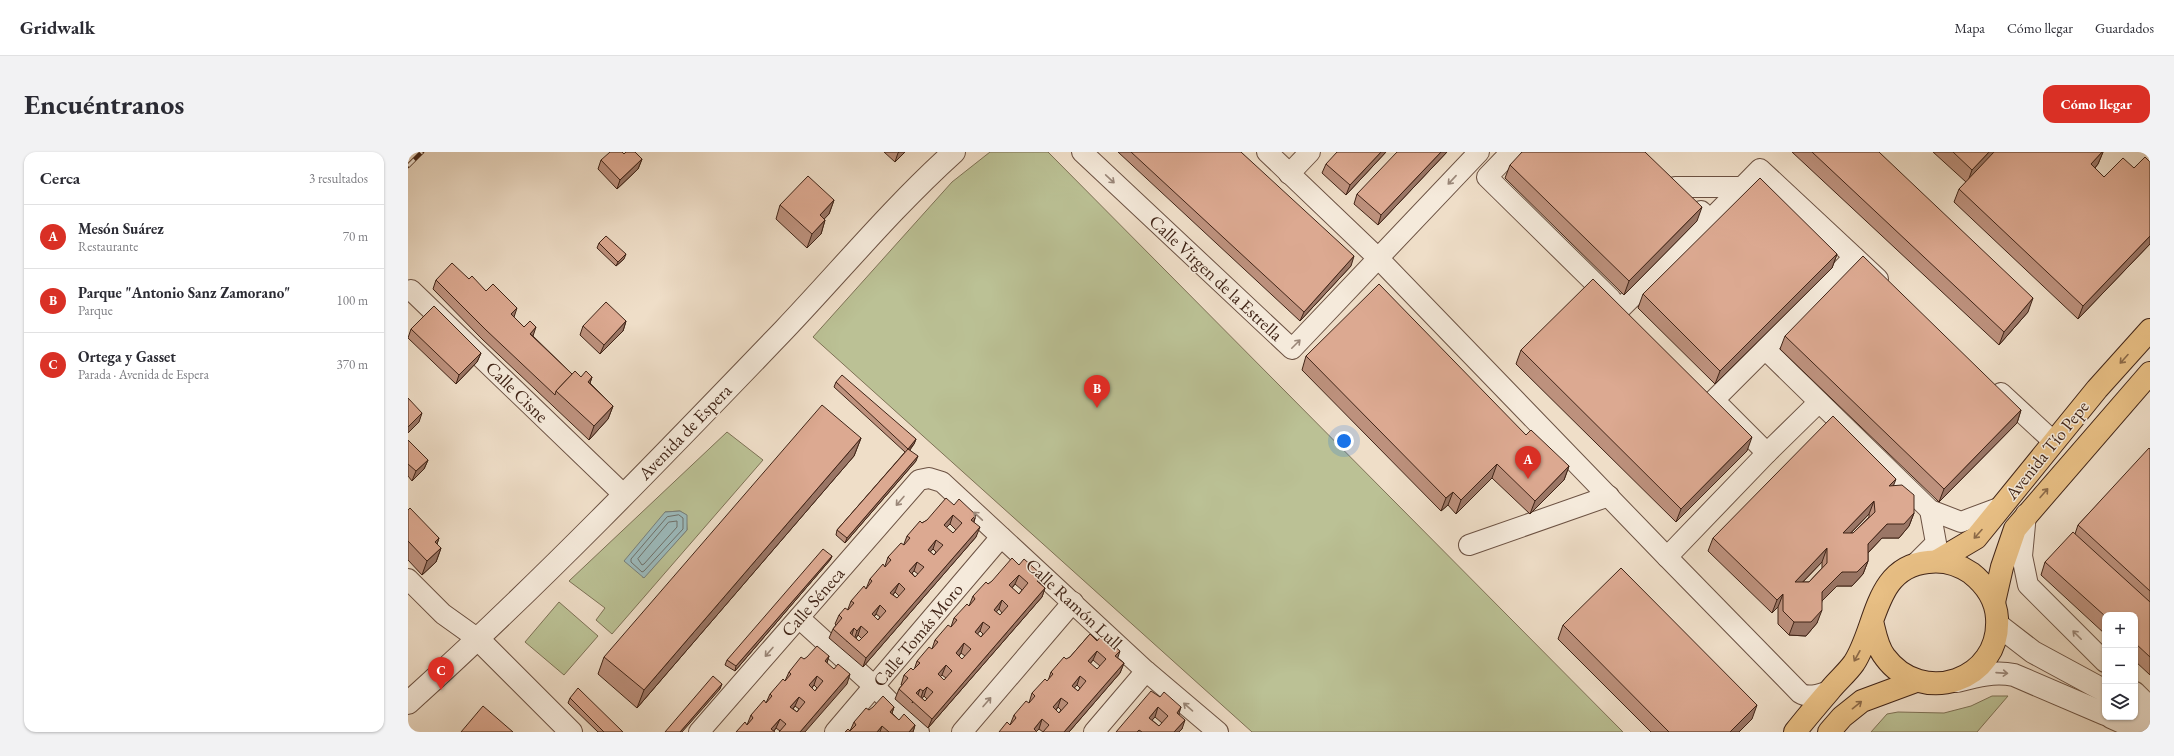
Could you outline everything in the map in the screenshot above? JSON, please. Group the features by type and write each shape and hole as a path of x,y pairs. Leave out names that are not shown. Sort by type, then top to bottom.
{"main road":[{"name":"Avenida Tío Pepe","path":"1937,561 1976,538 2097,389 2150,330"},
{"name":"Avenida Tío Pepe","path":"1994,602 2015,529 2026,514 2150,373"},
{"path":"1796,730 1853,663 1865,643 1877,603 1886,587 1898,574 1914,565 1937,561 1962,566 1982,581 1994,602 1998,625 1995,641 1988,656 1973,671 1964,678 1950,683 1933,684 1916,681 1898,672 1885,657 1876,640 1872,620"},
{"path":"1829,732 1842,717 1862,700 1916,681"}],"street":[{"name":"Avenida de Espera","path":"408,703 478,639 649,471 787,327 915,187 954,152"},
{"name":"Calle Virgen de la Estrella","path":"1082,152 1292,349 1479,152"},
{"path":"1267,152 1379,259 1667,557 1804,696 1805,709 1796,730"},
{"path":"1289,174 1310,152"},
{"path":"1511,152 1487,177 1626,314 1710,220 1760,170 1889,289"},
{"path":"1660,172 1710,220"},
{"path":"1675,187 1743,187"},
{"path":"1767,453 1708,394 1765,349 1854,257"},
{"name":"Calle Cisne","path":"411,290 624,494"},
{"path":"1765,349 1930,510 1961,522 2001,507"},
{"path":"1988,381 2054,442"},
{"path":"1667,557 1767,453 1819,402"},
{"name":"Calle Ramón Lull","path":"930,478 942,482 1146,671 1218,732"},
{"name":"Calle Séneca","path":"699,732 919,480 930,478"},
{"path":"1469,545 1609,496"},
{"path":"1914,565 1936,543 1930,510"},
{"path":"2026,514 2022,556 2028,585 2102,659"},
{"name":"Calle Tomás Moro","path":"835,732 1001,538"},
{"path":"408,579 443,614 478,639 571,732"},
{"path":"962,732 1072,602"},
{"path":"799,618 874,686 919,732"},
{"path":"1998,625 2033,652 2102,689"},
{"path":"1094,732 1146,671"},
{"path":"1950,683 1990,673 2001,672 2014,675 2102,713"},
{"path":"1804,696 1815,696 1829,691"},
{"path":"2138,695 2150,707"},
{"path":"2138,709 2150,715"},
{"path":"2118,720 2144,732"}],"green space":[{"path":"990,152 1048,152 1623,732 1252,732 813,337 952,182"},
{"path":"727,432 763,460 612,634 596,620 605,608 569,581","holes":["680,511 686,515 687,530 643,578 665,512"]},
{"path":"559,602 598,636 564,675 525,642"},
{"path":"1992,696 2008,696 1977,732 1871,732 1887,714 1898,712 1944,713 1971,706"}],"water":[{"path":"680,511 687,515 687,530 644,578 624,561 665,512"}],"building":[{"path":"610,152 622,152 624,154 626,152 635,152 642,159 620,180 601,160"},
{"path":"1131,152 1241,152 1354,256 1304,312"},
{"path":"1337,152 1381,152 1350,185 1326,164"},
{"path":"1397,152 1441,152 1381,215 1357,194"},
{"path":"1522,152 1645,152 1702,207 1629,281 1510,165"},
{"path":"1812,152 1879,152 2033,298 2004,332"},
{"path":"1953,152 1989,152 1972,170"},
{"path":"1994,152 2102,152 2091,164 2104,177 2123,158 2134,168 2145,157 2150,162 2150,236 2083,306 1959,189"},
{"path":"808,176 834,200 820,215 825,220 812,234 780,205"},
{"path":"1760,178 1837,254 1720,371 1643,294"},
{"path":"606,236 626,254 618,262 599,243"},
{"path":"1863,256 2021,410 1944,489 1785,336"},
{"path":"452,263 469,279 472,276 486,291 493,284 517,308 511,314 524,327 530,321 536,327 530,334 572,374 556,391 555,395 486,330 436,280"},
{"path":"1593,279 1752,437 1681,509 1521,350"},
{"path":"1379,284 1526,435 1531,430 1569,466 1535,501 1497,464 1461,500 1453,492 1446,498 1306,356"},
{"path":"606,302 626,321 604,345 583,326"},
{"path":"434,306 481,353 459,375 411,329"},
{"path":"575,371 581,377 586,371 592,377 588,382 613,406 594,426 556,391"},
{"path":"842,375 916,439 908,449 836,382"},
{"path":"408,398 422,413 408,427"},
{"path":"822,405 861,438 644,690 604,657"},
{"path":"1833,416 1896,479 1889,486 1902,485 1914,495 1914,513 1904,524 1887,524 1868,544 1868,561 1857,572 1842,572 1822,592 1822,610 1811,622 1794,622 1783,611 1783,594 1777,600 1713,538","holes":["1874,501 1875,512 1853,533 1843,533","1827,548 1827,563 1809,582 1795,582"]},
{"path":"408,440 428,460 416,471 408,464"},
{"path":"2149,448 2150,449 2150,591 2078,525"},
{"path":"908,449 918,456 847,538 837,530"},
{"path":"946,498 954,505 959,499 976,515 971,520 980,527 866,658 833,629 842,618 839,615 845,608 848,610 854,603 851,601 864,586 866,589 872,581 870,579 883,564 885,567 891,560 888,557 901,543 904,545 910,538 907,536 920,521 922,523 927,520","holes":["953,515 962,523 953,533 944,525","936,540 943,545 934,555 928,550","917,562 924,567 915,577 909,571","899,583 905,589 897,598 890,593","880,605 886,611 878,620 872,614","861,626 868,632 859,641 850,633 854,628 857,631"]},
{"path":"410,508 439,538 435,542 441,548 427,561 408,541 408,510"},
{"path":"2073,532 2150,602 2150,657 2138,646 2138,612 2102,612 2102,613 2045,562"},
{"path":"823,549 832,556 736,666 727,660"},
{"path":"1012,558 1019,565 1024,559 1042,575 1037,581 1045,588 932,719 899,689 908,678 904,675 911,668 913,670 920,663 917,661 929,647 932,649 938,642 935,640 948,625 951,627 957,620 954,618 967,604 969,606 975,599 973,596 986,582 988,584","holes":["1019,575 1028,583 1019,594 1009,585","1002,600 1008,606 1000,615 994,610","983,622 990,627 981,637 975,632","964,643 971,649 962,659 956,653","946,665 952,671 944,680 938,674","927,687 933,692 925,701 916,693 920,689 923,691"]},
{"path":"1621,568 1757,705 1730,732 1669,732 1563,625"},
{"path":"1090,634 1097,641 1102,635 1120,651 1115,656 1124,663 1064,732 1043,732 1049,725 1042,719 1034,729 1037,732 999,732 1007,722 1010,725 1016,718 1014,715 1026,701 1029,703 1035,696 1032,693 1045,679 1047,681 1053,674 1051,672 1064,657 1066,659 1070,657","holes":["1097,651 1106,659 1097,669 1088,661","1080,676 1086,681 1078,691 1072,686","1061,698 1068,703 1059,713 1053,707"]},
{"path":"817,646 829,656 825,661 834,669 838,664 850,674 800,732 779,732 786,724 780,719 771,729 775,732 736,732 745,722 747,725 753,718 751,715 764,700 766,703 772,696 770,694 783,679 785,681 791,674 789,672 801,657 804,659","holes":["817,676 823,681 815,691 809,685","799,697 805,702 797,712 790,707"]},
{"path":"713,676 722,684 680,732 665,732"},
{"path":"578,688 623,732 604,732 570,698"},
{"path":"1151,691 1160,697 1164,692 1181,707 1177,713 1185,720 1174,732 1142,732 1139,730 1137,732 1116,732","holes":["1158,707 1168,716 1159,726 1149,718"]},
{"path":"883,696 894,707 890,712 899,720 904,714 915,725 909,732 889,732 882,726 877,732 845,732 848,729 850,731 856,725 854,722 866,708 869,710"},
{"path":"483,706 513,732 461,732"}],"railway":[{"path":"408,166 422,152"}],"place":[{"name":"Parque \"Antonio Sanz Zamorano\"","path":"1097,408"},
{"name":"Mesón Suárez","path":"1528,479"},
{"name":"Ortega y Gasset","path":"441,690"}]}
